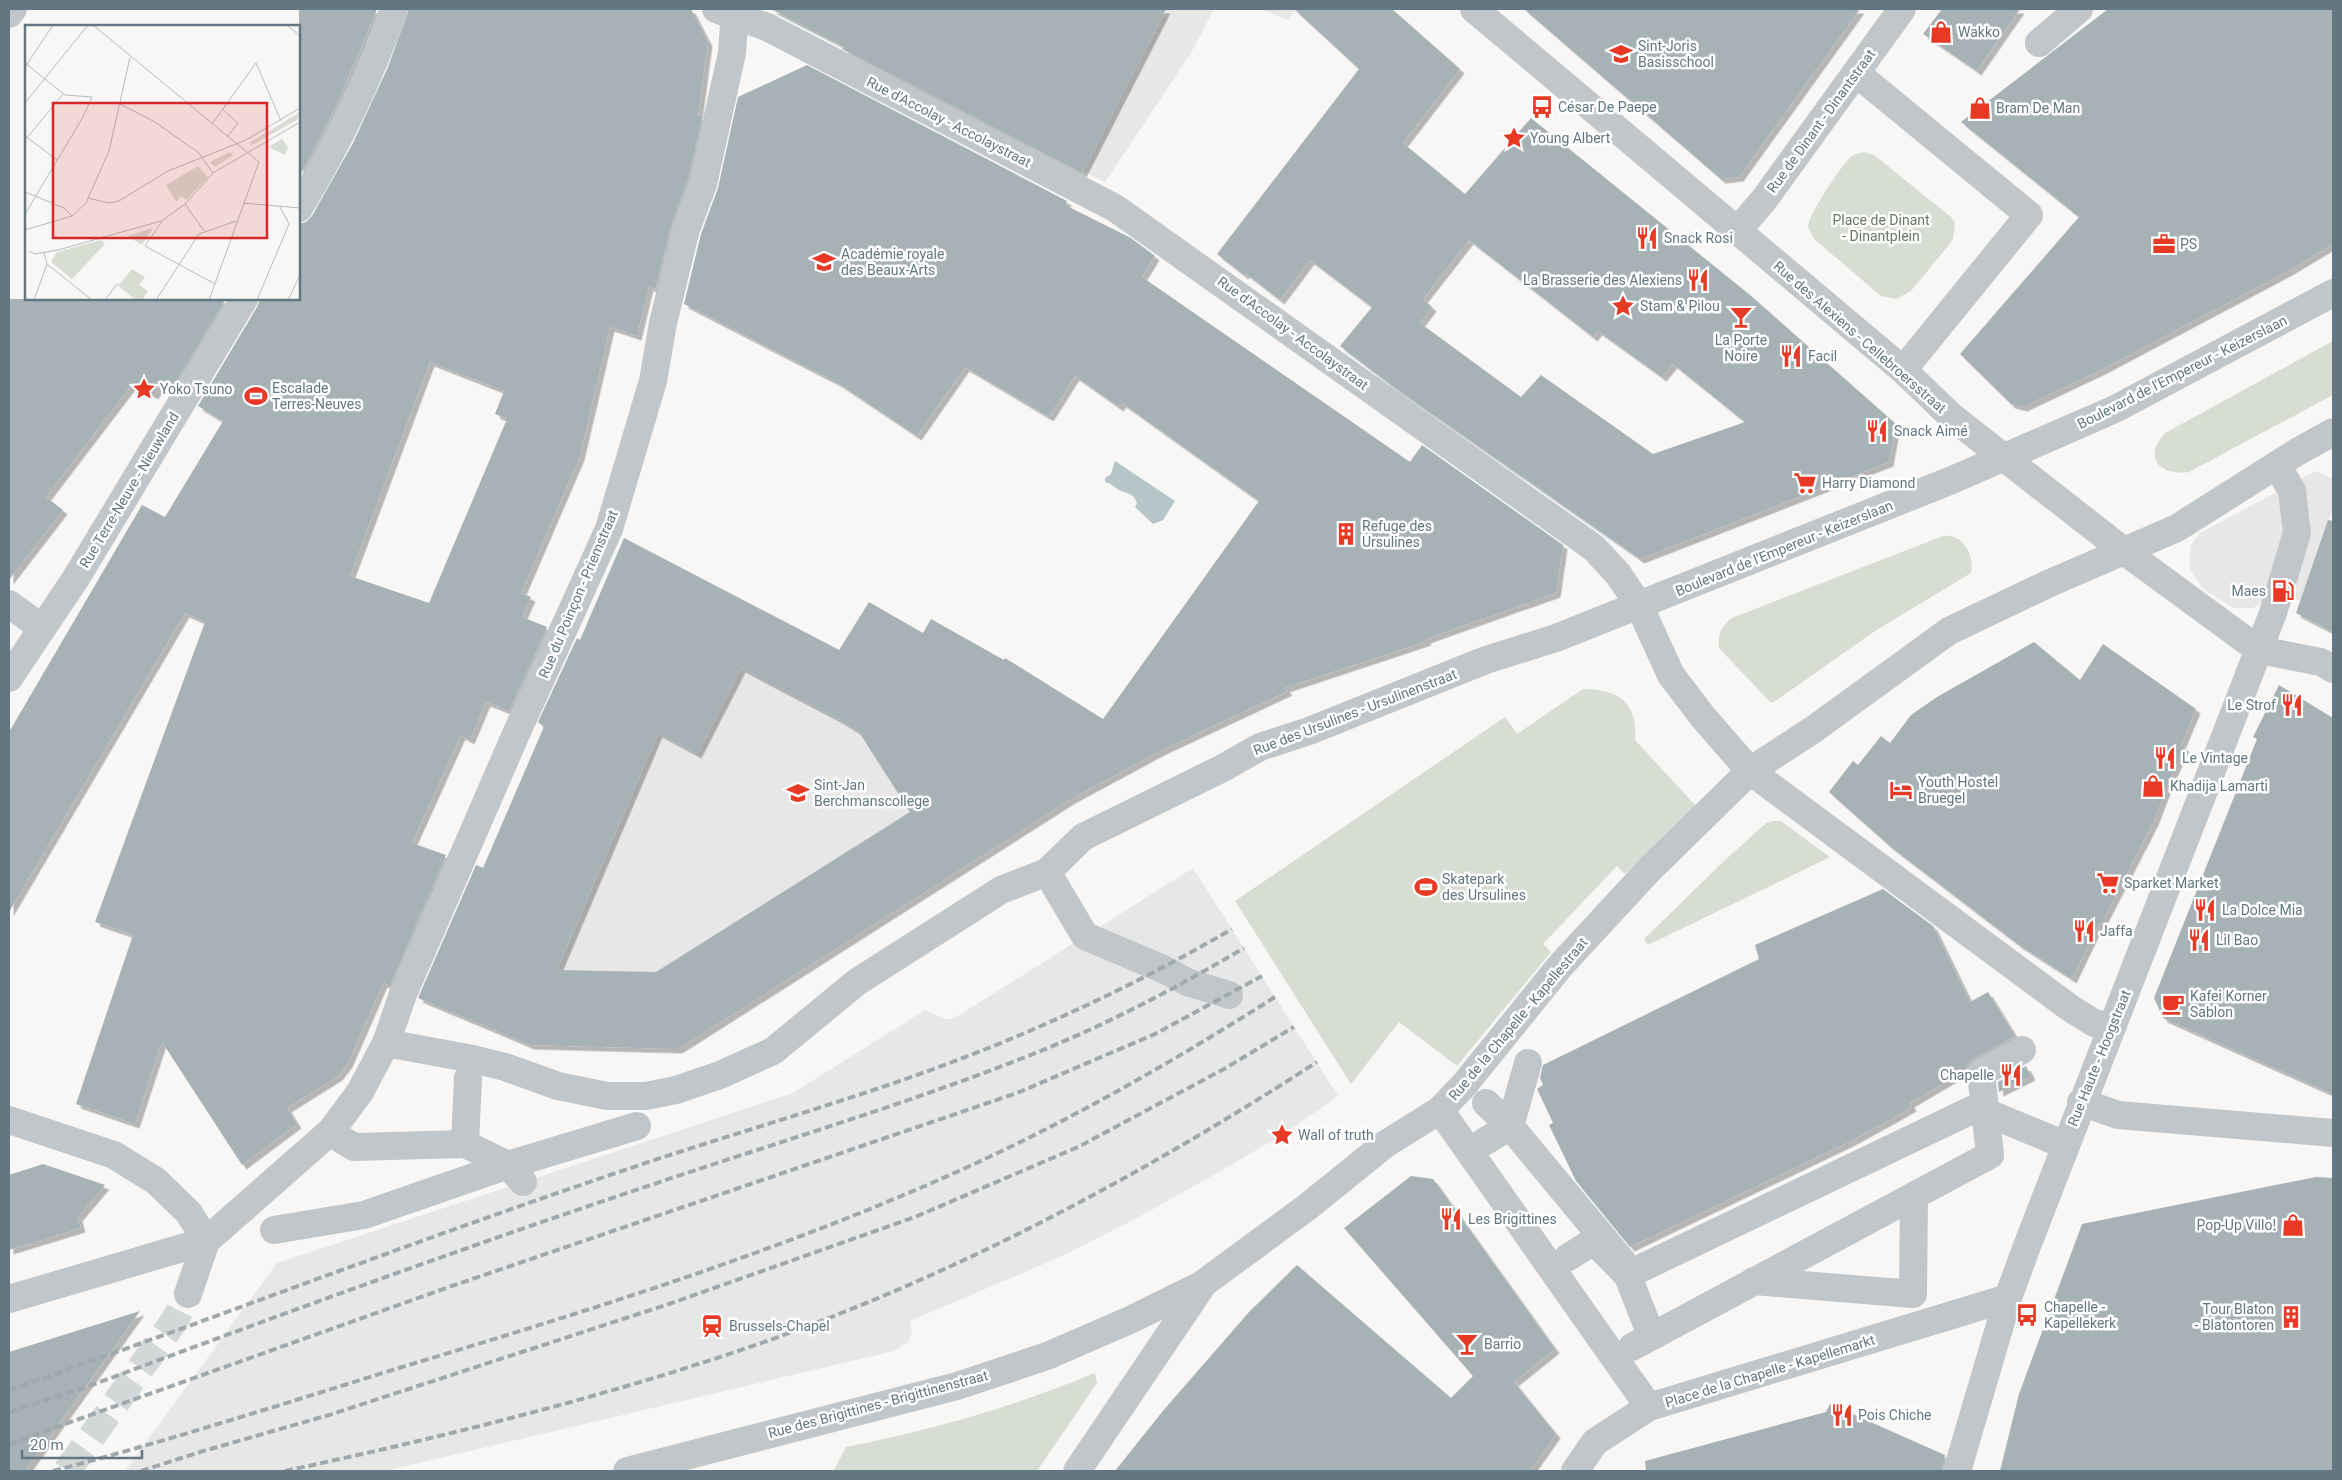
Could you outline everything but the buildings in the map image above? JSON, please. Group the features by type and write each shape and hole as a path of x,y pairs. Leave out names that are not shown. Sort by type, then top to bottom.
{"street":[{"path":"9,14 13,9"},
{"path":"300,206 329,158 369,75 394,9"},
{"name":"Rue des Alexiens - Cellebroersstraat","path":"1474,9 1903,370 1952,417 2124,551 2259,650"},
{"name":"Rue de Dinant - Dinantstraat","path":"1737,231 1763,202 1902,9"},
{"path":"2039,43 2079,9"},
{"name":"Rue d'Accolay - Accolaystraat","path":"729,11 766,27 1115,208 1594,548 1618,574 1639,605 1671,675 1703,717 1750,771 2070,1008 2094,1023 2111,1026"},
{"name":"Rue du Poinçon - Priemstraat","path":"206,1240 331,1131 360,1092 386,1043 418,958 516,734 609,529 653,381 663,323 686,229 703,184 732,52 729,11"},
{"path":"1856,73 2029,215 1903,370"},
{"name":"Boulevard de l'Empereur - Keizerslaan","path":"1639,605 1934,488 2115,409 2333,293"},
{"name":"Rue Terre-Neuve - Nieuwland","path":"9,678 76,578 243,300"},
{"path":"1750,771 1814,729 1948,631 2177,528 2333,432"},
{"name":"Rue Haute - Hoogstraat","path":"1957,1471 2008,1298 2111,1026 2274,613 2297,534 2292,490 2277,465"},
{"path":"9,604 42,628"},
{"name":"Rue des Ursulines - Ursulinenstraat","path":"386,1043 473,1059 558,1086 607,1096 646,1096 676,1090 720,1075 773,1051 857,982 1001,890 1047,872 1082,837 1223,768 1260,747 1309,731 1486,660 1556,638 1639,605"},
{"path":"2259,650 2321,662 2333,669"},
{"name":"Rue de la Chapelle - Kapellestraat","path":"1077,1471 1204,1284 1306,1208 1384,1145 1440,1110 1464,1085 1581,944 1648,871 1750,771"},
{"path":"1047,872 1085,936 1163,969 1187,982 1229,995"},
{"path":"1486,1103 1497,1135 1622,1261 1642,1341 1990,1155 1981,1074 2022,1050"},
{"path":"1497,1135 1528,1063"},
{"path":"465,1144 468,1078"},
{"path":"2082,1102 2118,1115 2333,1133"},
{"path":"1627,1275 1976,1108 2065,1145"},
{"path":"1440,1110 1477,1114 1627,1275"},
{"name":"Place de la Chapelle - Kapellemarkt","path":"1440,1110 1649,1407 2008,1298"},
{"path":"9,1120 114,1155 156,1182 189,1213 206,1240"},
{"path":"274,1230 364,1215 516,1173 636,1126"},
{"path":"340,1138 354,1147 465,1144 516,1173"},
{"path":"1754,1281 1913,1294 1914,1196"},
{"path":"188,1294 206,1240"},
{"path":"9,1299 206,1240"},
{"path":"1567,1258 1594,1241"},
{"name":"Rue des Brigittines - Brigittinenstraat","path":"627,1471 957,1386 1047,1356 1130,1320 1204,1284"},
{"path":"1575,1471 1595,1442 1649,1407"}],"shaded area":[{"path":"771,9 1214,9 1192,51 1105,182"},
{"path":"1260,9 1297,9 1288,20"},
{"path":"1115,461 1175,501 1163,520 1153,524 1135,507 1137,503 1132,495 1105,482 1105,478 1111,474"},
{"path":"2316,471 2333,479 2333,511 2318,551 2310,605 2293,598 2289,609 2270,599 2253,608 2234,608 2204,590 2190,570 2189,559 2191,545 2200,533"},
{"name":"Sint-Jan Berchmanscollege","path":"624,538 842,651 1090,787 678,1049 530,1045 424,1000 460,922"},
{"path":"1193,868 1338,1096 1282,1135 1224,1169 1137,1218 1060,1257 910,1321 912,1334 907,1343 894,1351 385,1471 125,1471 277,1263 793,1093 925,1010 945,1019 952,1019 961,1014"}],"green space":[{"name":"Place de Dinant - Dinantplein","path":"1864,152 1874,155 1951,217 1955,223 1953,240 1911,291 1896,299 1881,296 1814,239 1808,227 1819,201 1841,169 1852,156"},
{"path":"2333,341 2333,395 2189,472 2170,471 2162,468 2158,463 2155,457 2155,450 2165,433"},
{"path":"1943,536 1956,538 1966,547 1971,560 1971,573 1875,631 1774,702 1770,702 1719,648 1721,631 1732,618"},
{"name":"Skatepark des Ursulines","path":"1583,689 1607,692 1616,695 1624,701 1633,716 1635,740 1697,807 1625,874 1617,866 1543,944 1551,952 1457,1066 1399,1022 1351,1084 1235,901 1505,717 1517,734"},
{"path":"1781,821 1830,857 1648,945 1644,939 1723,862 1766,823"},
{"path":"1095,1373 1097,1383 1037,1471 834,1470 846,1447 910,1433 1003,1407"}],"tunnel":[{"path":"67,1471 175,1320 188,1294"}],"railway":[{"path":"9,1390 545,1197 907,1079 947,1064 1057,1019 1128,985 1232,929"},
{"path":"9,1412 84,1388 506,1234 990,1071 1065,1041 1117,1017 1194,977 1244,948"},
{"path":"9,1444 449,1287 1017,1093 1155,1034 1262,976"},
{"path":"53,1471 185,1434 550,1322 698,1273 845,1219 987,1158 1098,1102 1275,997"},
{"path":"141,1471 329,1415 669,1304 915,1217 1078,1147 1224,1069 1294,1027"},
{"path":"285,1471 407,1444 528,1414 708,1361 840,1314 911,1284 1050,1218 1186,1143 1317,1062"}],"place":[{"name":"Wakko","path":"1941,32"},
{"name":"Sint-Joris Basisschool","path":"1621,54"},
{"name":"César De Paepe","path":"1542,107"},
{"name":"Bram De Man","path":"1980,108"},
{"name":"Young Albert","path":"1514,138"},
{"name":"Snack Rosi","path":"1647,238"},
{"name":"PS","path":"2164,244"},
{"name":"Académie royale des Beaux-Arts","path":"824,262"},
{"name":"La Brasserie des Alexiens","path":"1698,280"},
{"name":"Stam & Pilou","path":"1623,306"},
{"name":"La Porte Noire","path":"1741,317"},
{"name":"Facil","path":"1791,356"},
{"name":"Yoko Tsuno","path":"144,389"},
{"name":"Escalade Terres-Neuves","path":"256,396"},
{"name":"Snack Aimé","path":"1877,431"},
{"name":"Harry Diamond","path":"1805,483"},
{"name":"Refuge des Ursulines","path":"1346,534"},
{"name":"Maes","path":"2283,591"},
{"name":"Le Strof","path":"2292,705"},
{"name":"Le Vintage","path":"2165,758"},
{"name":"Khadija Lamarti","path":"2153,786"},
{"name":"Youth Hostel Bruegel","path":"1901,790"},
{"name":"Sint-Jan Berchmanscollege","path":"798,793"},
{"name":"Sparket Market","path":"2108,883"},
{"name":"Skatepark des Ursulines","path":"1426,887"},
{"name":"La Dolce Mia","path":"2205,910"},
{"name":"Jaffa","path":"2084,931"},
{"name":"Lil Bao","path":"2199,940"},
{"name":"Kafei Korner Sablon","path":"2173,1004"},
{"name":"Chapelle","path":"2011,1075"},
{"name":"Wall of truth","path":"1282,1135"},
{"name":"Les Brigittines","path":"1451,1219"},
{"name":"Pop-Up Villo!","path":"2293,1225"},
{"name":"Chapelle - Kapellekerk","path":"2027,1315"},
{"name":"Tour Blaton - Blatontoren","path":"2291,1317"},
{"name":"Brussels-Chapel","path":"712,1326"},
{"name":"Barrio","path":"1467,1344"},
{"name":"Pois Chiche","path":"1842,1415"}]}
